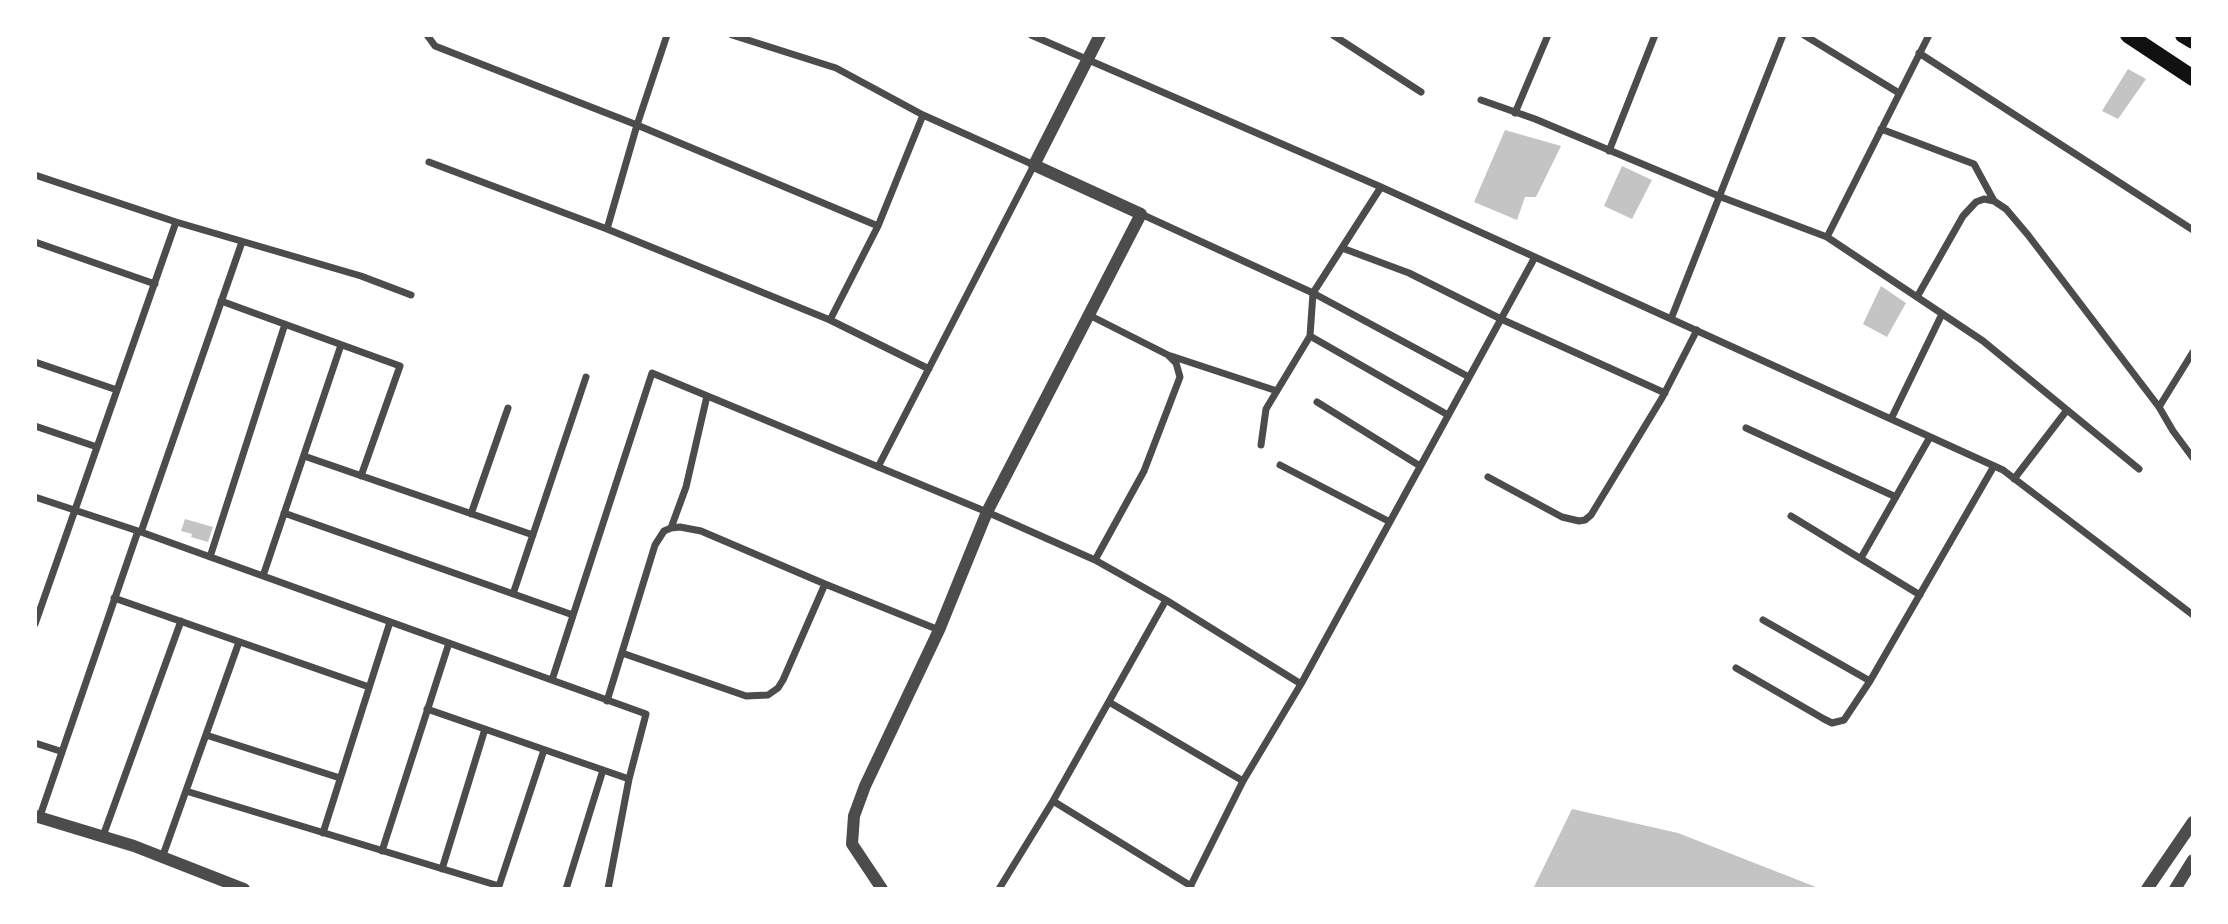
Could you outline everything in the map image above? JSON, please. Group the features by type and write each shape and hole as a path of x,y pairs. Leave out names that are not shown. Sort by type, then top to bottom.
{"main road":[{"path":"2128,35 2193,78"},
{"path":"2183,35 2193,41"}],"street":[{"path":"428,35 435,46 637,125 878,226"},
{"path":"607,229 667,35"},
{"path":"732,35 836,68 923,115 1313,293 1469,377"},
{"path":"1031,35 1381,187 1994,466 2193,615"},
{"path":"878,467 1100,35"},
{"path":"1333,35 1421,92"},
{"path":"1515,113 1548,35"},
{"path":"1609,151 1655,35"},
{"path":"1671,319 1783,35"},
{"path":"1804,35 1899,93"},
{"path":"1827,237 1929,35"},
{"path":"1919,53 2193,230"},
{"path":"1481,100 1827,237 1983,341 2139,470"},
{"path":"830,320 878,226 923,115"},
{"path":"1881,129 1973,164 1994,201"},
{"path":"429,162 607,229 830,320 929,369"},
{"path":"35,175 176,222 361,276 411,295"},
{"path":"1261,445 1266,409 1310,336 1313,293 1381,187"},
{"path":"1917,297 1963,216 1976,202 1984,199 1994,201 2006,209 2028,234 2160,407 2173,431 2193,457"},
{"path":"882,889 852,844 854,817 865,786 939,630 987,512 1141,214"},
{"path":"35,624 176,222"},
{"path":"35,242 155,284"},
{"path":"242,242 38,816 103,836 244,889"},
{"path":"1342,248 1409,273 1501,319 1665,393"},
{"path":"1053,801 1190,887 1243,781 1301,684 1535,257"},
{"path":"221,301 400,366 361,476"},
{"path":"1089,314 1168,355 1277,391"},
{"path":"1891,419 1942,314"},
{"path":"210,557 285,324"},
{"path":"1488,477 1562,517 1585,520 1591,515 1665,393 1698,330"},
{"path":"1310,336 1448,415"},
{"path":"263,576 341,345"},
{"path":"2160,407 2193,352"},
{"path":"1095,560 1144,471 1179,384 1180,369 1168,355"},
{"path":"35,362 117,390"},
{"path":"552,680 652,373 987,512 1095,560 1166,600 1301,684"},
{"path":"513,594 586,377"},
{"path":"671,528 686,487 707,396"},
{"path":"1317,401 1420,466"},
{"path":"471,514 508,408"},
{"path":"2014,479 2067,410"},
{"path":"35,426 97,447"},
{"path":"1746,428 1896,497"},
{"path":"1861,558 1930,437"},
{"path":"304,456 533,535"},
{"path":"1280,464 1390,522"},
{"path":"1736,668 1832,723 1844,719 1870,681 1994,466"},
{"path":"35,497 140,532 646,714 629,779 608,889"},
{"path":"284,513 573,615"},
{"path":"1791,516 1920,594"},
{"path":"607,701 655,545 664,531 671,528 701,531 939,630"},
{"path":"622,653 746,696 758,698 768,695 778,688 783,680 825,584"},
{"path":"114,598 369,687"},
{"path":"999,889 1053,801 1166,600"},
{"path":"1763,620 1870,681"},
{"path":"103,836 181,621"},
{"path":"323,833 390,622"},
{"path":"162,858 239,642"},
{"path":"382,851 449,643"},
{"path":"1109,702 1243,781"},
{"path":"427,709 629,779"},
{"path":"442,869 485,729"},
{"path":"206,735 340,778"},
{"path":"35,743 60,751"},
{"path":"186,791 499,888 544,750"},
{"path":"566,889 603,770"},
{"path":"2147,889 2193,822"},
{"path":"2175,889 2193,860"}],"building":[{"path":"2128,69 2146,79 2118,119 2102,111"},
{"path":"1505,130 1561,146 1536,197 1525,197 1517,220 1474,202"},
{"path":"1622,166 1652,180 1632,219 1604,206"},
{"path":"1881,286 1906,303 1887,337 1863,324"},
{"path":"185,519 213,527 208,542 181,531"},
{"path":"1572,809 1678,833 1821,889 1533,889"}]}
